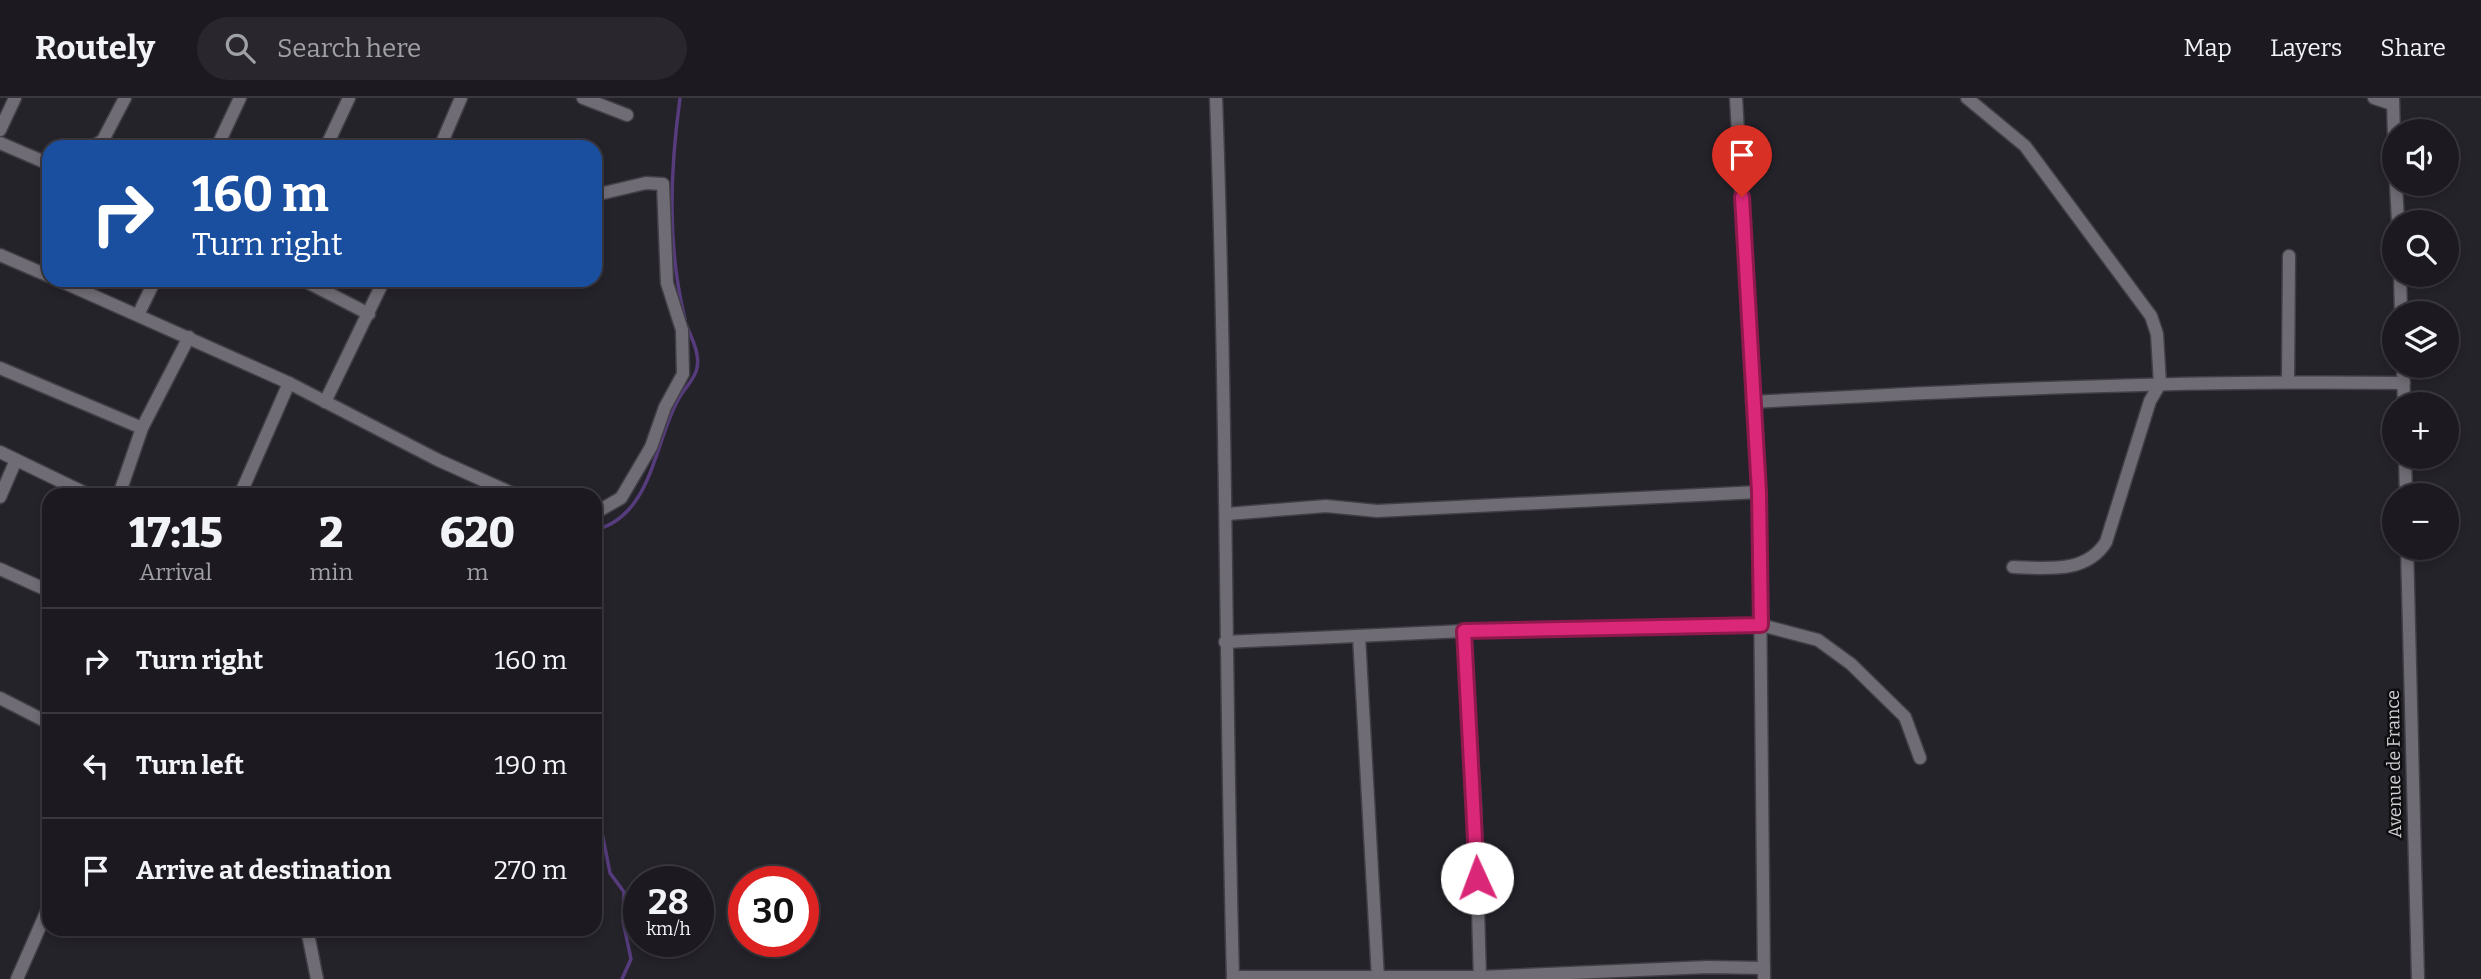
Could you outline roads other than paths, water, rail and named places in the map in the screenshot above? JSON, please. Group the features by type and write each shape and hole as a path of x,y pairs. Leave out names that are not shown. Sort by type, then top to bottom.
{"street":[{"path":"0,130 15,98"},
{"path":"102,140 125,98"},
{"path":"220,140 240,98"},
{"path":"329,140 349,98"},
{"path":"443,140 461,98"},
{"path":"583,98 627,115"},
{"path":"1216,98 1227,514 1225,642 1233,978 1378,979 1764,974 1759,492 1736,98"},
{"path":"1967,98 2025,146 2151,316 2157,334 2160,384 2150,401 2116,517 2098,555 2084,563 2068,567 2013,567"},
{"path":"2374,98 2393,101 2394,119"},
{"path":"0,143 42,161"},
{"path":"602,193 646,183 663,184 667,282 682,330 684,365 651,447 621,498 602,509"},
{"path":"0,254 42,273"},
{"path":"2288,381 2289,256"},
{"path":"74,287 289,383 438,460 500,488"},
{"path":"138,315 152,287"},
{"path":"317,287 369,314"},
{"path":"326,402 381,287"},
{"path":"121,488 142,428 189,337"},
{"path":"0,368 142,428"},
{"path":"2404,378 2404,392"},
{"path":"1752,402 1955,390 2160,384 2288,381 2404,383"},
{"path":"243,488 289,383"},
{"path":"0,452 74,488"},
{"path":"0,497 16,460"},
{"path":"1227,514 1321,506 1377,511 1759,492"},
{"name":"Avenue de France","path":"2407,560 2418,979"},
{"path":"0,569 42,588"},
{"path":"1225,642 1464,631 1761,625 1818,640 1851,664 1905,717 1920,758"},
{"path":"1464,631 1475,804 1480,978"},
{"path":"1359,636 1378,979"},
{"path":"0,698 42,719"},
{"path":"17,979 42,922"},
{"path":"308,936 317,979"}],"waterway":[{"path":"680,98 672,209 675,264 685,319"},
{"path":"602,527 614,522 629,510 640,494 670,417 696,372 698,362 687,326"},
{"path":"602,832 610,873 624,892 623,921 631,959 622,979"}]}
